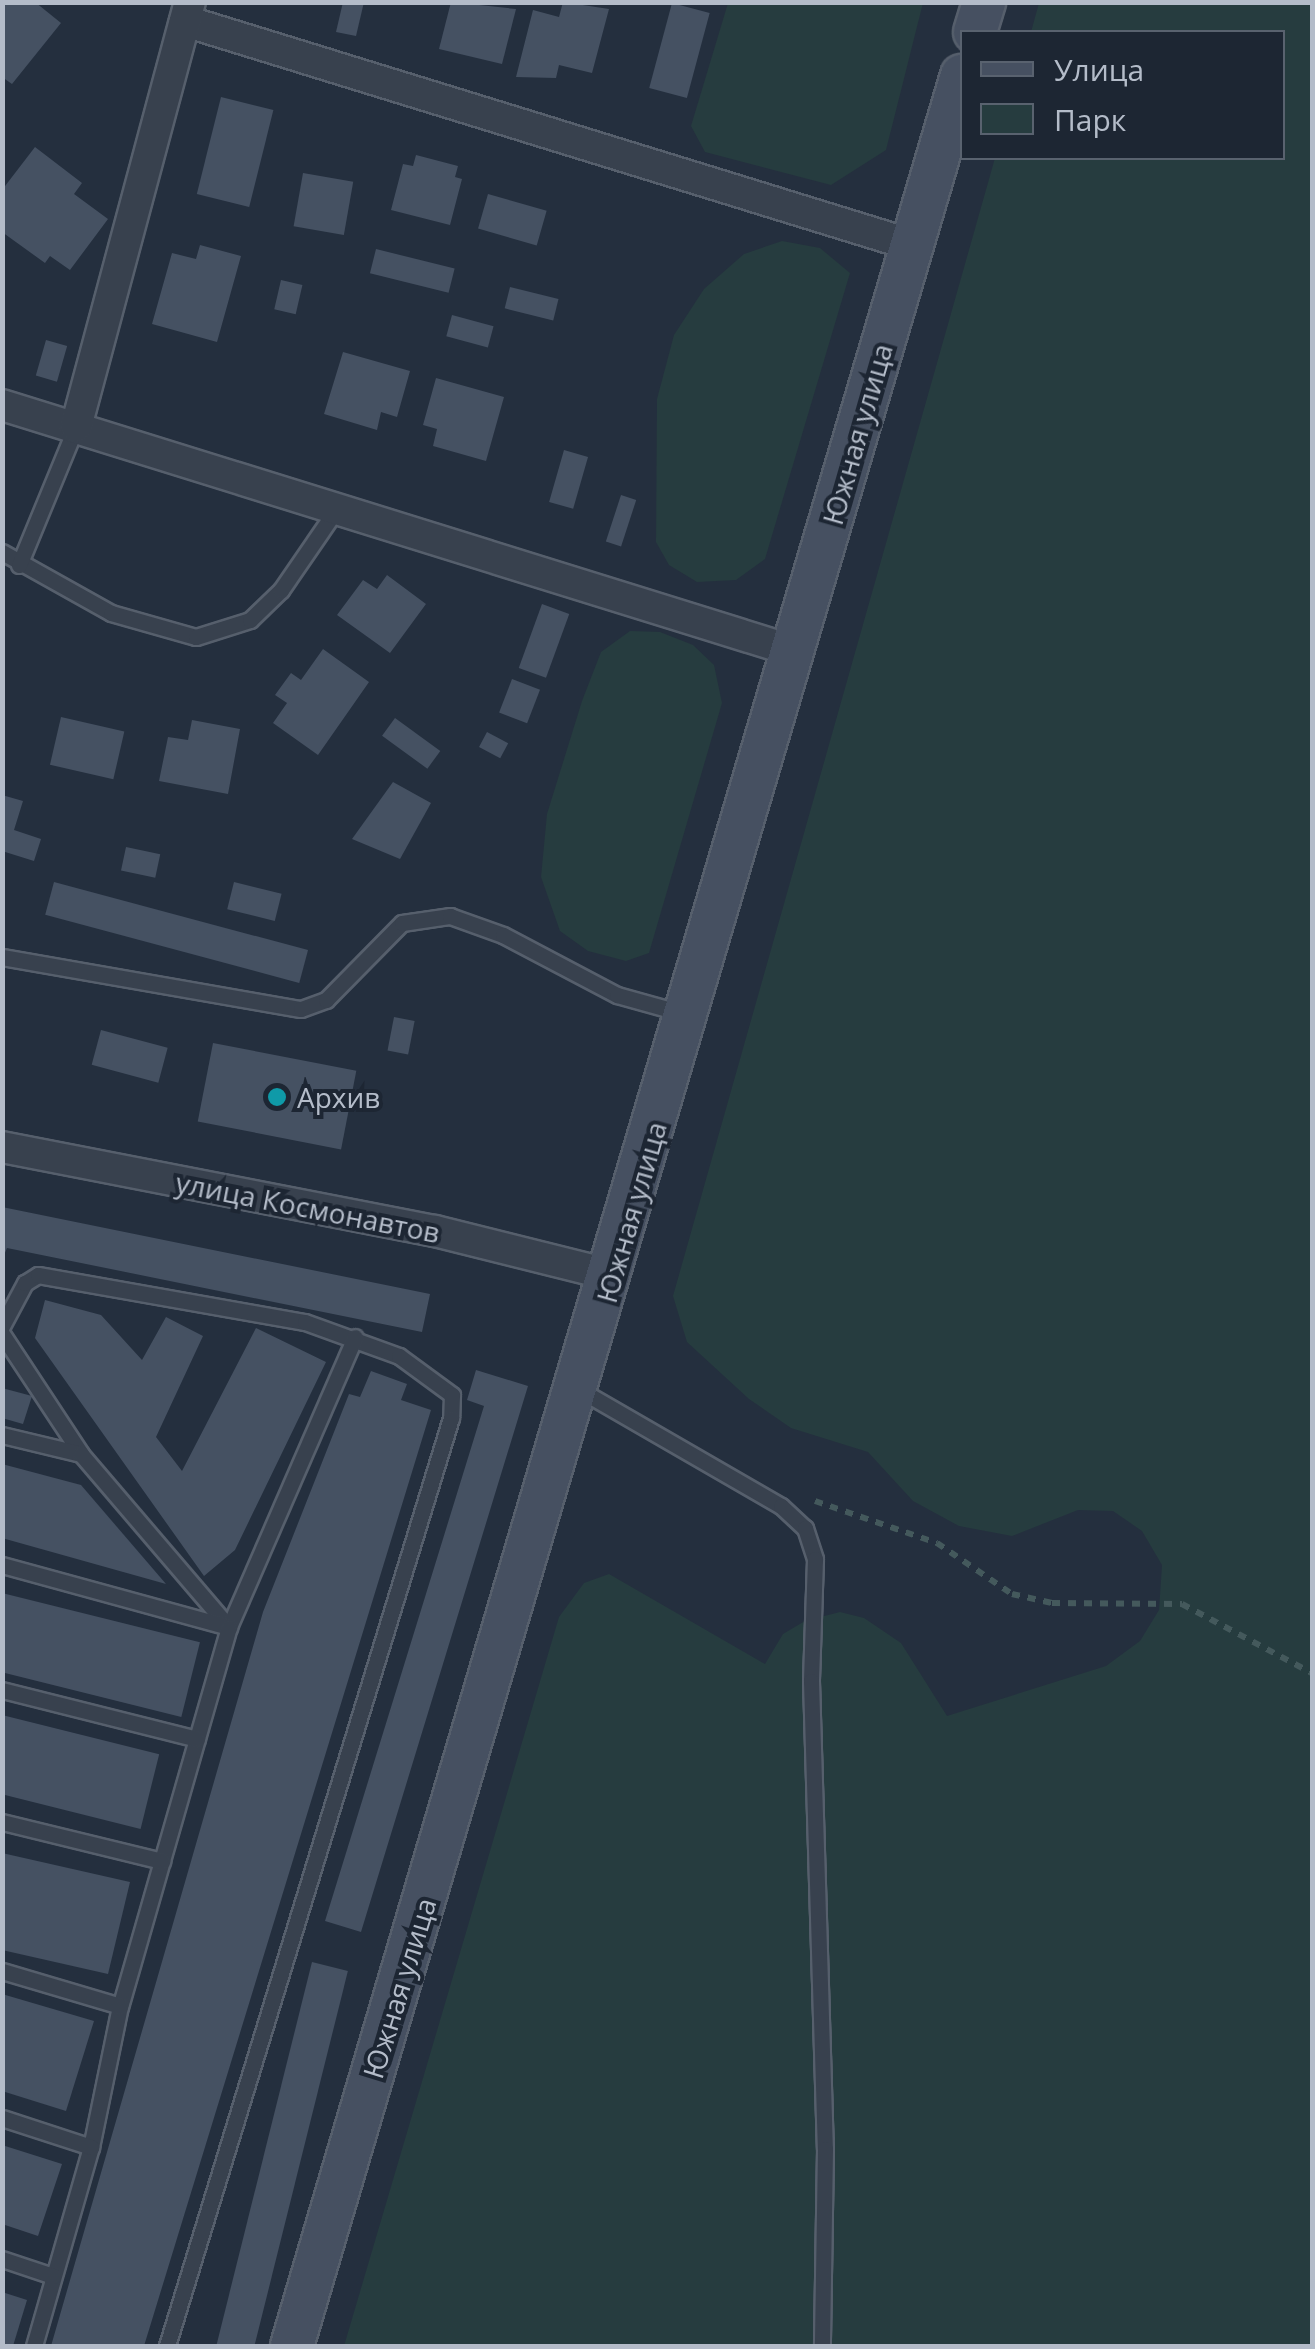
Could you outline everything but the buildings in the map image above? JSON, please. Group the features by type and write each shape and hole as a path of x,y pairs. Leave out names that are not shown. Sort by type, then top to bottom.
{"main road":[{"path":"976,30 984,2"},
{"name":"Южная улица","path":"292,2346 612,1275 960,83"}],"street":[{"path":"76,427 188,12 912,245"},
{"path":"2,404 794,651"},
{"name":"улица Космонавтов","path":"2,1147 435,1232 612,1275"}],"lane":[{"path":"20,565 76,427"},
{"path":"2,552 20,565 160,631 196,637 226,633 281,590 338,508"},
{"path":"2,957 302,1008 326,1000 402,923 450,916 503,935 617,995 689,1014"},
{"path":"2,1326 25,1283 38,1275 355,1337 438,1379 452,1395 451,1418 167,2346"},
{"path":"2,1334 81,1454 229,1628"},
{"path":"34,2346 90,2146 120,2006 229,1628 355,1337"},
{"path":"578,1389 751,1485 806,1528 815,1559 810,1680 825,2149 822,2346"},
{"path":"2,1435 81,1454"},
{"path":"2,1565 229,1628"},
{"path":"2,1690 197,1739"},
{"path":"2,1822 162,1861"},
{"path":"2,1971 120,2006"},
{"path":"2,2118 90,2146"},
{"path":"2,2258 53,2276"}],"path":[{"path":"751,1485 904,1528 1012,1594 1052,1603 1182,1604 1312,1673"}],"green space":[{"path":"728,3 923,3 886,150 831,185 705,152 691,126"},
{"path":"1039,3 1312,3 1312,2346 344,2346 559,1617 584,1583 609,1574 765,1664 783,1634 805,1621 840,1612 864,1618 901,1643 947,1716 1106,1666 1140,1641 1159,1610 1162,1565 1142,1531 1113,1511 1078,1510 1012,1536 959,1526 913,1501 868,1452 791,1428 749,1399 687,1342 673,1296 994,160 1285,160 1285,30 1032,30"},
{"path":"782,241 820,248 850,273 765,559 736,580 697,582 669,565 656,542 657,399 674,335 704,289 744,254"},
{"path":"630,631 660,632 693,645 714,665 722,703 649,953 626,961 588,951 560,931 541,877 547,814 582,701 601,652"}],"place":[{"name":"Архив","path":"277,1097"}]}
